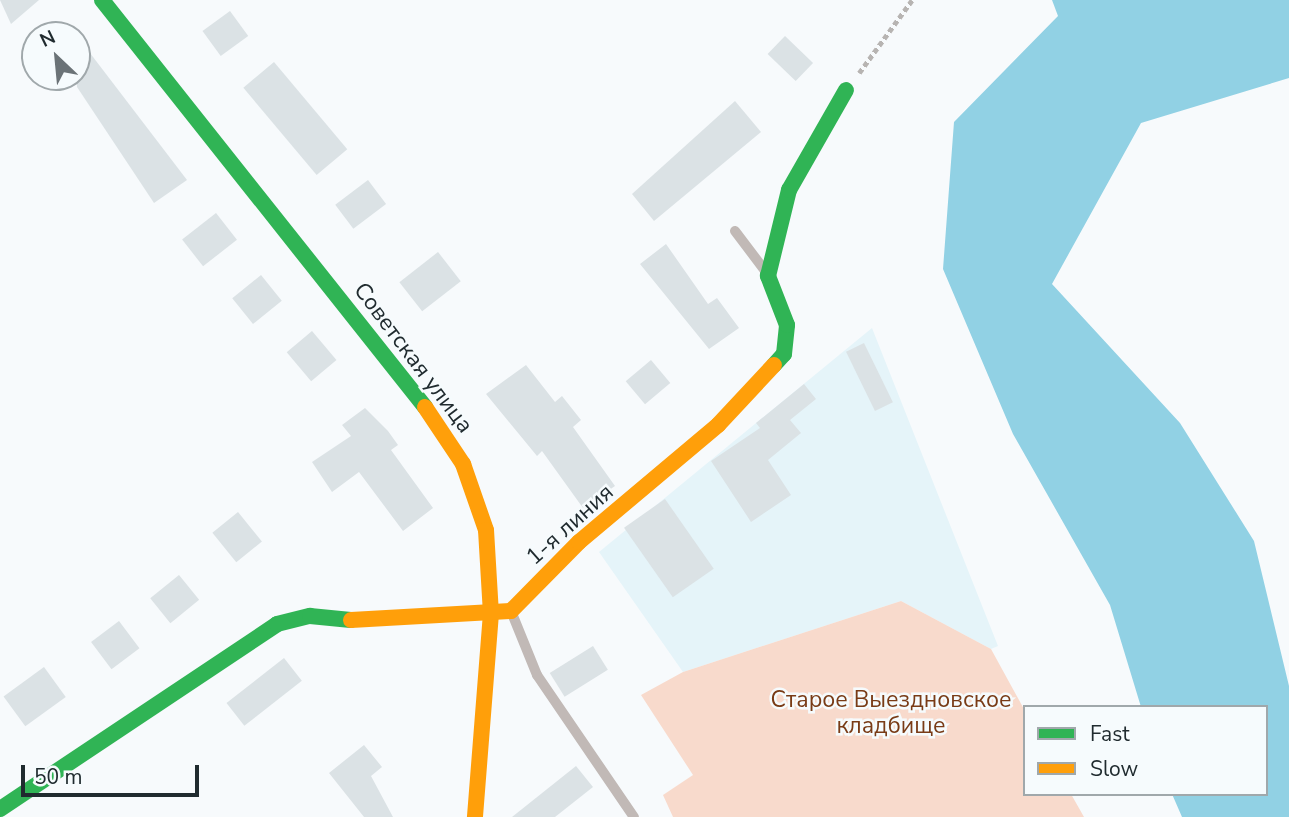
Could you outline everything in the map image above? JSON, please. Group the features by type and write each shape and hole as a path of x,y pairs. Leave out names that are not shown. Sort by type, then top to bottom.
{"street":[{"name":"Советская улица","path":"102,0 436,421 463,464 486,530 491,613 475,817"},
{"path":"768,275 789,190 846,90"},
{"name":"1-я линия","path":"511,611 579,542 718,425 784,354 787,325 768,275"},
{"path":"0,809 277,624 310,616 372,622 511,611"}],"lane":[{"path":"735,231 768,275"},
{"path":"511,611 537,674 634,817"}],"path":[{"path":"846,90 912,0"}],"shaded area":[{"path":"872,328 998,646 991,649 901,601 683,672 599,552"}],"green space":[{"name":"Старое Выездновское кладбище","path":"901,601 991,649 1023,707 1023,796 1072,796 1084,817 673,817 663,795 693,775 641,695 683,672"}],"water":[{"path":"1052,0 1289,0 1289,78 1141,123 1052,284 1180,423 1254,541 1289,686 1289,817 1182,817 1173,796 1268,796 1268,705 1140,705 1110,605 1013,434 943,269 954,122 1058,16"}],"building":[{"path":"0,0 39,0 11,24"},
{"path":"230,11 248,36 221,56 202,31"},
{"path":"785,36 813,63 796,81 768,54"},
{"path":"91,54 187,180 154,203 80,91 91,91"},
{"path":"274,62 347,149 317,175 243,88"},
{"path":"735,101 761,132 654,221 632,194"},
{"path":"368,180 386,204 353,229 335,205"},
{"path":"216,213 237,240 203,266 182,239"},
{"path":"666,244 708,304 717,298 739,328 709,349 640,264"},
{"path":"438,252 461,281 422,311 399,282"},
{"path":"261,275 282,301 253,324 232,298"},
{"path":"312,331 336,360 311,381 287,352"},
{"path":"864,343 893,402 875,411 846,352"},
{"path":"651,360 670,383 645,404 626,381"},
{"path":"526,365 555,402 562,396 581,420 573,427 615,486 583,508 542,451 537,456 486,394"},
{"path":"804,384 816,399 790,420 801,433 768,460 791,495 751,522 711,461 760,428 756,423"},
{"path":"365,408 398,445 391,450 433,508 403,531 359,472 332,492 312,462 351,436 342,425"},
{"path":"665,499 714,569 673,597 624,528"},
{"path":"238,512 262,542 236,562 212,533"},
{"path":"179,575 199,600 170,623 150,598"},
{"path":"119,621 139,648 112,669 91,642"},
{"path":"593,646 608,670 565,697 550,673"},
{"path":"284,658 302,681 244,726 226,703"},
{"path":"44,667 66,697 25,726 4,696"},
{"path":"364,745 382,767 371,776 393,817 364,817 329,773"},
{"path":"576,766 593,787 555,817 512,817"}],"traffic: fast":[{"path":"102,0 425,407"},
{"path":"774,365 784,354 787,325 768,276 789,190 846,90"},
{"path":"0,809 277,624 310,616 351,620"}],"traffic: slow":[{"path":"351,620 511,611 579,542 718,425 774,365"},
{"path":"425,407 463,464 486,530 491,613 475,817"}]}
